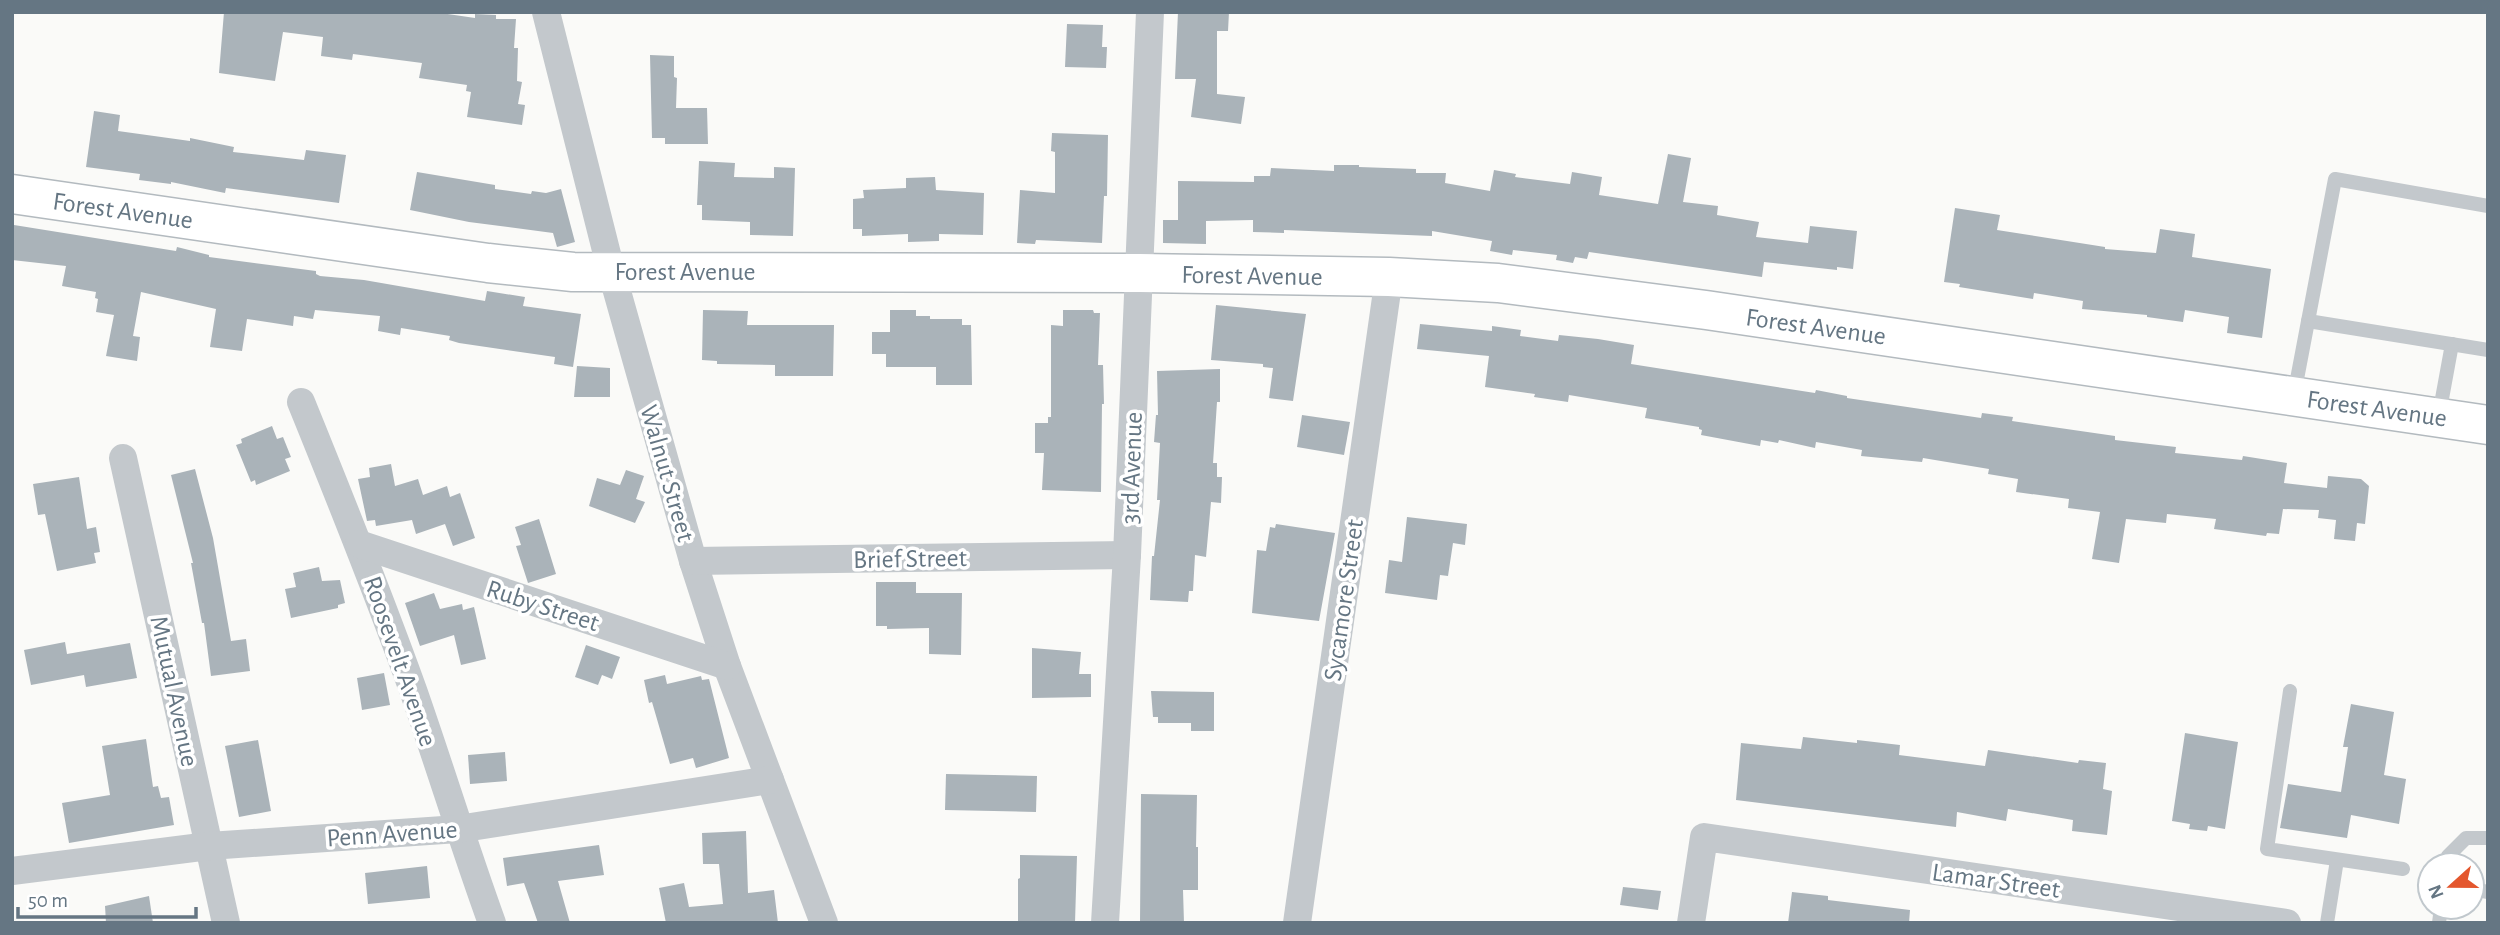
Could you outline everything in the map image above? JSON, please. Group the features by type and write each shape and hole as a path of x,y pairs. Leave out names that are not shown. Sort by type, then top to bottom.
{"street":[{"name":"Walnut Street","path":"546,12 611,270 693,561 727,666 824,923"},
{"name":"3rd Avenue","path":"1105,923 1128,555 1150,12"},
{"name":"Forest Avenue","path":"12,194 573,272 1140,272 1389,277 1499,284 1706,310 2488,425"},
{"name":"Sycamore Street","path":"1297,923 1389,277"},
{"name":"Roosevelt Avenue","path":"301,402 359,544 414,694 492,923"},
{"name":"Mutual Avenue","path":"123,458 226,923"},
{"name":"Ruby Street","path":"359,544 727,666"},
{"name":"Brief Street","path":"693,561 1128,555"},
{"name":"Penn Avenue","path":"12,871 209,846 458,829 769,780"},
{"name":"Lamar Street","path":"1691,923 1704,836 2287,923"}],"lane":[{"path":"2293,396 2335,179 2488,206"},
{"path":"2308,321 2488,350"},
{"path":"2438,417 2452,344"},
{"path":"2290,691 2267,849 2403,869"},
{"path":"2453,851 2466,838 2488,838"},
{"path":"2327,923 2337,860"}],"building":[{"path":"224,12 434,12 475,18 475,14 496,15 496,19 516,19 514,48 518,48 517,81 522,82 518,104 525,105 522,125 467,117 471,92 466,91 467,85 419,78 422,63 353,54 352,60 321,56 323,37 283,32 275,81 219,73"},
{"path":"1178,12 1229,12 1228,31 1217,31 1217,94 1245,97 1241,124 1191,117 1196,79 1175,79"},
{"path":"1067,24 1103,25 1102,47 1107,47 1106,68 1065,67"},
{"path":"650,55 674,56 674,77 677,78 676,108 707,108 708,144 665,144 665,138 652,138"},
{"path":"94,111 120,115 118,131 190,141 190,138 234,147 233,152 304,160 306,150 346,155 339,203 226,188 225,193 171,182 139,180 140,174 86,167"},
{"path":"1052,133 1108,135 1107,196 1104,196 1102,243 1036,240 1035,244 1017,243 1020,190 1055,193"},
{"path":"1668,154 1691,158 1683,202 1718,206 1717,215 1759,222 1756,237 1808,243 1810,226 1857,231 1853,269 1837,267 1837,270 1764,262 1762,277 1589,252 1587,259 1575,257 1573,263 1556,260 1557,255 1513,250 1512,255 1490,251 1492,241 1432,231 1432,236 1284,230 1284,233 1253,232 1253,220 1206,221 1206,244 1163,243 1163,220 1178,220 1178,181 1254,182 1254,176 1270,176 1271,168 1334,171 1334,165 1359,165 1416,169 1416,173 1446,173 1445,183 1490,191 1494,170 1516,174 1515,177 1570,184 1572,172 1602,177 1599,195 1658,204"},
{"path":"699,161 735,163 734,177 774,178 774,167 795,168 793,236 750,235 750,222 702,220 702,205 697,205"},
{"path":"417,172 531,194 532,191 546,193 561,189 575,242 557,247 553,233 469,222 410,210"},
{"path":"935,177 936,190 984,193 983,235 939,234 939,241 908,242 908,234 862,236 862,229 853,229 853,199 864,198 863,190 906,188 906,178"},
{"path":"1955,208 2000,215 1997,230 2105,249 2156,253 2160,229 2195,234 2192,257 2271,269 2262,338 2227,333 2229,317 2185,310 2183,322 2147,315 2082,309 2083,301 2034,293 2033,299 1944,282"},
{"path":"14,225 176,251 177,247 209,257 316,271 320,276 364,280 485,301 487,291 525,297 523,306 581,314 573,367 554,364 555,357 459,343 449,340 450,336 401,328 400,335 378,331 380,316 315,310 313,319 294,316 293,326 247,319 242,351 210,347 216,309 141,292 133,336 140,337 137,361 106,356 114,315 96,312 96,292 62,286 66,266 12,260"},
{"path":"1216,305 1306,314 1293,401 1269,398 1273,368 1263,367 1263,364 1211,360"},
{"path":"703,310 748,311 747,325 834,325 833,376 775,376 775,365 717,364 717,361 702,360"},
{"path":"890,310 916,310 916,316 962,319 962,325 971,325 972,385 936,385 936,367 886,367 886,354 872,354 872,332 890,332"},
{"path":"1063,310 1093,310 1094,313 1100,313 1098,365 1103,365 1104,404 1101,492 1042,490 1044,453 1035,453 1035,423 1048,423 1048,417 1051,417 1051,325 1063,326"},
{"path":"1420,324 1492,331 1492,326 1521,330 1520,336 1558,341 1559,335 1598,339 1634,345 1631,364 1815,393 1816,390 1847,398 1981,418 1982,413 2013,417 2012,421 2115,436 2115,440 2176,447 2175,453 2242,460 2243,456 2287,463 2284,483 2327,488 2328,476 2361,479 2369,486 2365,524 2357,523 2355,541 2334,539 2336,520 2318,518 2319,510 2283,509 2279,534 2267,533 2266,536 2214,529 2216,519 2167,514 2166,523 2126,519 2119,563 2092,559 2100,512 2068,508 2069,499 2016,492 2018,479 1988,474 1989,469 1923,458 1922,462 1861,456 1862,450 1816,442 1815,448 1779,440 1778,443 1761,440 1760,446 1701,435 1702,430 1699,427 1645,418 1647,408 1569,395 1568,402 1485,387 1489,356 1417,349"},
{"path":"577,366 610,368 610,397 574,397"},
{"path":"1220,369 1220,402 1217,402 1213,463 1217,463 1217,477 1222,477 1221,503 1211,502 1206,557 1195,555 1193,591 1189,591 1188,602 1150,600 1152,556 1160,500 1157,500 1160,443 1154,442 1158,415 1157,371"},
{"path":"1302,415 1350,422 1344,455 1297,447"},
{"path":"272,426 277,439 283,437 291,457 285,459 290,471 256,485 255,480 251,482 236,445 242,443 241,439"},
{"path":"391,464 395,486 418,479 423,495 447,486 450,497 460,493 475,538 453,546 445,524 416,534 412,520 376,526 375,520 367,521 358,479 370,477 369,468"},
{"path":"195,469 213,538 231,641 246,639 250,671 211,676 193,563 171,475"},
{"path":"626,470 644,476 636,499 645,502 635,523 589,506 597,478 620,485"},
{"path":"79,477 87,529 96,527 100,552 94,553 96,563 57,571 45,514 38,515 33,484"},
{"path":"1407,517 1467,524 1465,545 1453,543 1448,576 1440,575 1437,600 1385,593 1389,560 1402,562"},
{"path":"539,519 556,574 528,583 516,546 521,545 515,527"},
{"path":"1276,524 1335,533 1319,621 1252,613 1257,550 1266,551 1270,527 1275,528"},
{"path":"319,567 322,581 340,580 345,603 338,605 338,608 291,618 285,589 296,587 293,573"},
{"path":"876,582 916,582 916,593 962,593 961,655 929,654 929,628 887,629 887,626 876,626"},
{"path":"434,593 440,609 462,604 463,610 474,607 486,659 461,665 454,635 420,646 405,603"},
{"path":"65,642 67,654 130,643 137,678 86,687 84,675 31,685 24,650"},
{"path":"586,645 620,657 612,679 602,675 598,685 575,677"},
{"path":"1032,648 1081,652 1079,674 1091,674 1091,697 1032,698"},
{"path":"384,673 390,705 362,710 357,678"},
{"path":"665,675 667,684 701,676 702,680 709,679 729,758 696,768 693,758 670,764 644,680"},
{"path":"1151,691 1214,692 1214,731 1191,731 1191,723 1158,723 1158,717 1153,717"},
{"path":"2351,704 2394,712 2384,775 2406,779 2399,824 2351,815 2347,838 2280,828 2288,784 2341,792 2348,747 2343,747"},
{"path":"2185,733 2238,742 2225,829 2208,826 2207,831 2189,829 2190,824 2172,821"},
{"path":"1803,737 1900,745 1899,755 1985,766 1988,750 2078,763 2079,760 2106,763 2103,789 2112,791 2107,835 2072,831 2073,820 2008,809 2006,821 1957,812 1956,827 1736,800 1741,743 1801,749"},
{"path":"146,739 153,787 158,786 161,798 169,797 174,825 69,843 62,803 110,795 102,746"},
{"path":"258,740 271,811 239,817 225,746"},
{"path":"505,752 507,781 470,784 468,755"},
{"path":"946,774 1037,776 1036,812 945,810"},
{"path":"1141,794 1197,795 1198,890 1183,890 1184,923 1140,923"},
{"path":"746,831 748,893 774,890 778,923 666,923 659,888 684,883 689,907 723,904 719,864 703,864 702,833"},
{"path":"599,845 604,875 558,881 570,923 538,923 524,883 507,886 503,858"},
{"path":"1020,855 1077,856 1075,923 1018,923"},
{"path":"427,866 430,898 368,904 365,873"},
{"path":"1623,887 1661,891 1658,910 1620,905"},
{"path":"1792,892 1828,896 1828,900 1910,910 1909,923 1788,923"},
{"path":"149,896 153,923 106,923 105,906"}]}
